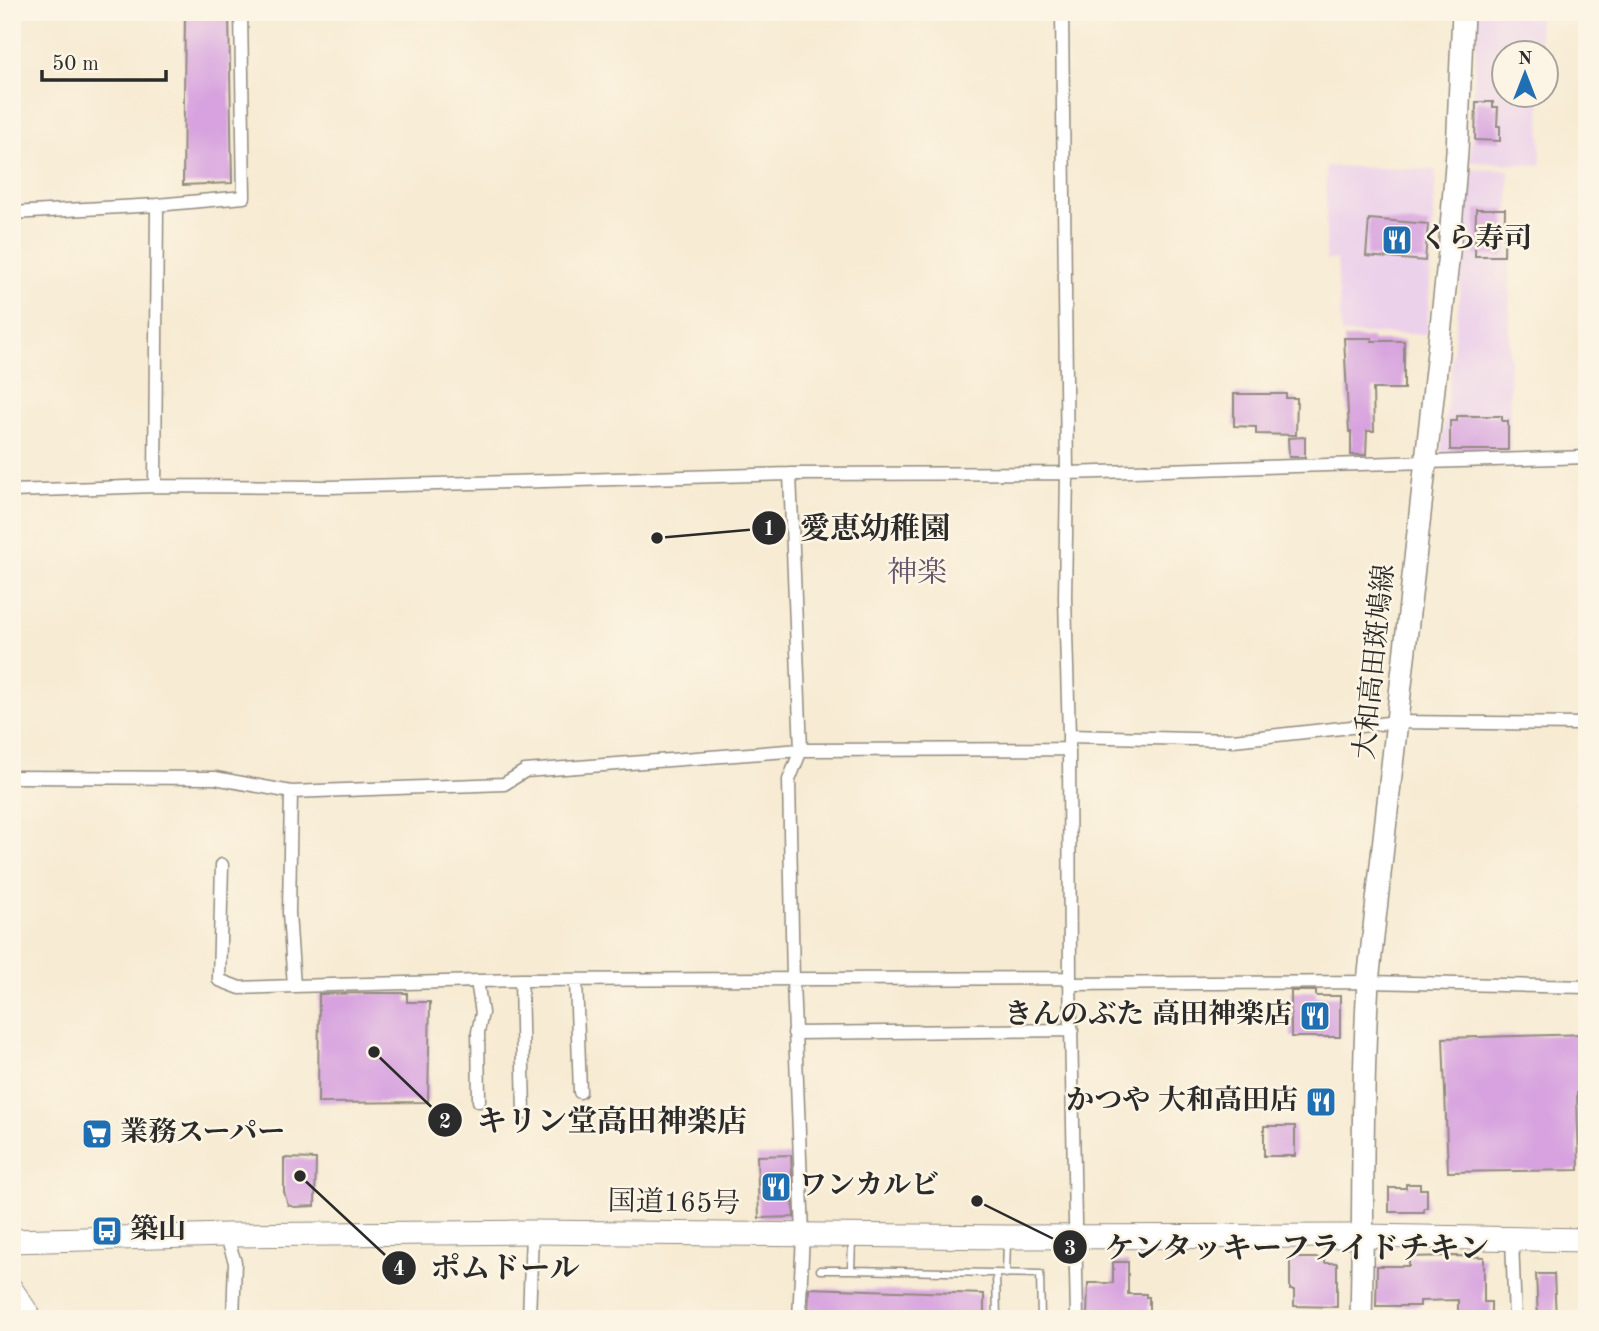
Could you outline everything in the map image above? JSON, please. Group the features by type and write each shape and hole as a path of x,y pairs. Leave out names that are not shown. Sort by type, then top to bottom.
{"highway":[{"name":"国道165号","path":"12,1241 226,1235 533,1232 1007,1237 1363,1236 1587,1240"}],"main road":[{"name":"大和高田斑鳩線","path":"1361,1319 1364,1045 1368,982 1445,293 1458,152 1463,12"},
{"path":"12,1286 34,1319"}],"street":[{"path":"12,213 244,197 241,12"},
{"path":"1062,12 1067,473 1065,598 1077,1319"},
{"path":"155,486 157,205"},
{"path":"12,491 155,486 330,487 790,474 1067,473 1587,457"},
{"path":"790,474 801,750 789,780 794,1033 803,1235 799,1319"},
{"path":"12,777 215,778 291,792 504,784 525,771 801,750 1233,740 1397,722 1580,724"},
{"path":"291,792 289,913 294,986"},
{"path":"222,865 219,980 240,988 521,980 1368,982 1587,987"},
{"path":"521,980 524,1113"},
{"path":"576,980 580,1092"},
{"path":"477,981 482,1013 478,1032 478,1101"},
{"path":"794,1033 1072,1030"},
{"path":"528,1319 533,1232"},
{"path":"226,1235 235,1262 233,1319"},
{"path":"1512,1239 1515,1319"}],"lane":[{"path":"851,1269 852,1235"},
{"path":"1006,1274 1007,1237"},
{"path":"820,1270 1040,1275 1041,1319"},
{"path":"996,1273 997,1319"}],"shaded area":[{"path":"1478,12 1539,12 1540,38 1490,38 1490,108 1540,108 1541,165 1470,162"},
{"path":"1326,166 1436,170 1427,334 1341,334 1337,260 1326,260"},
{"path":"1470,169 1509,170 1510,453 1441,453 1464,257"}],"building":[{"path":"185,12 229,12 232,183 183,185"},
{"path":"1476,102 1490,102 1490,108 1498,108 1500,141 1475,140"},
{"path":"1476,209 1505,209 1504,256 1475,256"},
{"name":"くら寿司","path":"1369,219 1428,224 1425,261 1366,256"},
{"path":"1344,338 1404,341 1404,389 1373,389 1374,431 1367,431 1366,455 1351,455"},
{"path":"1234,394 1286,394 1286,398 1297,398 1296,435 1256,434 1256,427 1234,426"},
{"path":"1457,416 1502,416 1502,421 1508,421 1508,450 1450,450 1450,421 1457,421"},
{"path":"1305,437 1305,457 1289,457 1288,438"},
{"name":"きんのぶた 高田神楽店","path":"1291,991 1316,991 1316,996 1340,996 1340,1037 1291,1037"},
{"path":"407,993 407,1002 430,1002 428,1102 318,1103 319,994"},
{"path":"1587,1034 1587,1093 1577,1093 1579,1170 1448,1172 1443,1038"},
{"path":"1264,1126 1295,1126 1295,1156 1264,1156"},
{"name":"ワンカルビ","path":"791,1155 794,1217 759,1218 757,1156"},
{"path":"284,1158 316,1159 315,1206 288,1205 284,1192"},
{"path":"1406,1184 1420,1184 1420,1189 1427,1189 1427,1208 1424,1208 1424,1212 1389,1212 1389,1188 1406,1188"},
{"path":"1409,1257 1484,1257 1484,1302 1491,1302 1491,1319 1458,1319 1458,1300 1420,1301 1420,1306 1376,1306 1377,1266 1409,1266"},
{"path":"1290,1258 1325,1258 1325,1263 1337,1263 1337,1307 1294,1306 1294,1290 1290,1290"},
{"path":"1113,1262 1128,1262 1128,1294 1146,1294 1146,1297 1149,1297 1149,1319 1087,1319 1088,1283 1113,1283"},
{"path":"1536,1274 1554,1274 1556,1319 1538,1319"},
{"path":"809,1288 984,1294 984,1319 808,1319"}],"place":[{"name":"くら寿司","path":"1397,240"},
{"name":"愛恵幼稚園","path":"657,538"},
{"name":"きんのぶた 高田神楽店","path":"1315,1016"},
{"name":"キリン堂高田神楽店","path":"374,1052"},
{"name":"かつや 大和高田店","path":"1321,1102"},
{"name":"業務スーパー","path":"97,1134"},
{"name":"ポムドール","path":"300,1176"},
{"name":"ワンカルビ","path":"776,1187"},
{"name":"ケンタッキーフライドチキン","path":"977,1201"},
{"name":"築山","path":"107,1231"}],"district":[{"name":"神楽","path":"917,574"}]}
